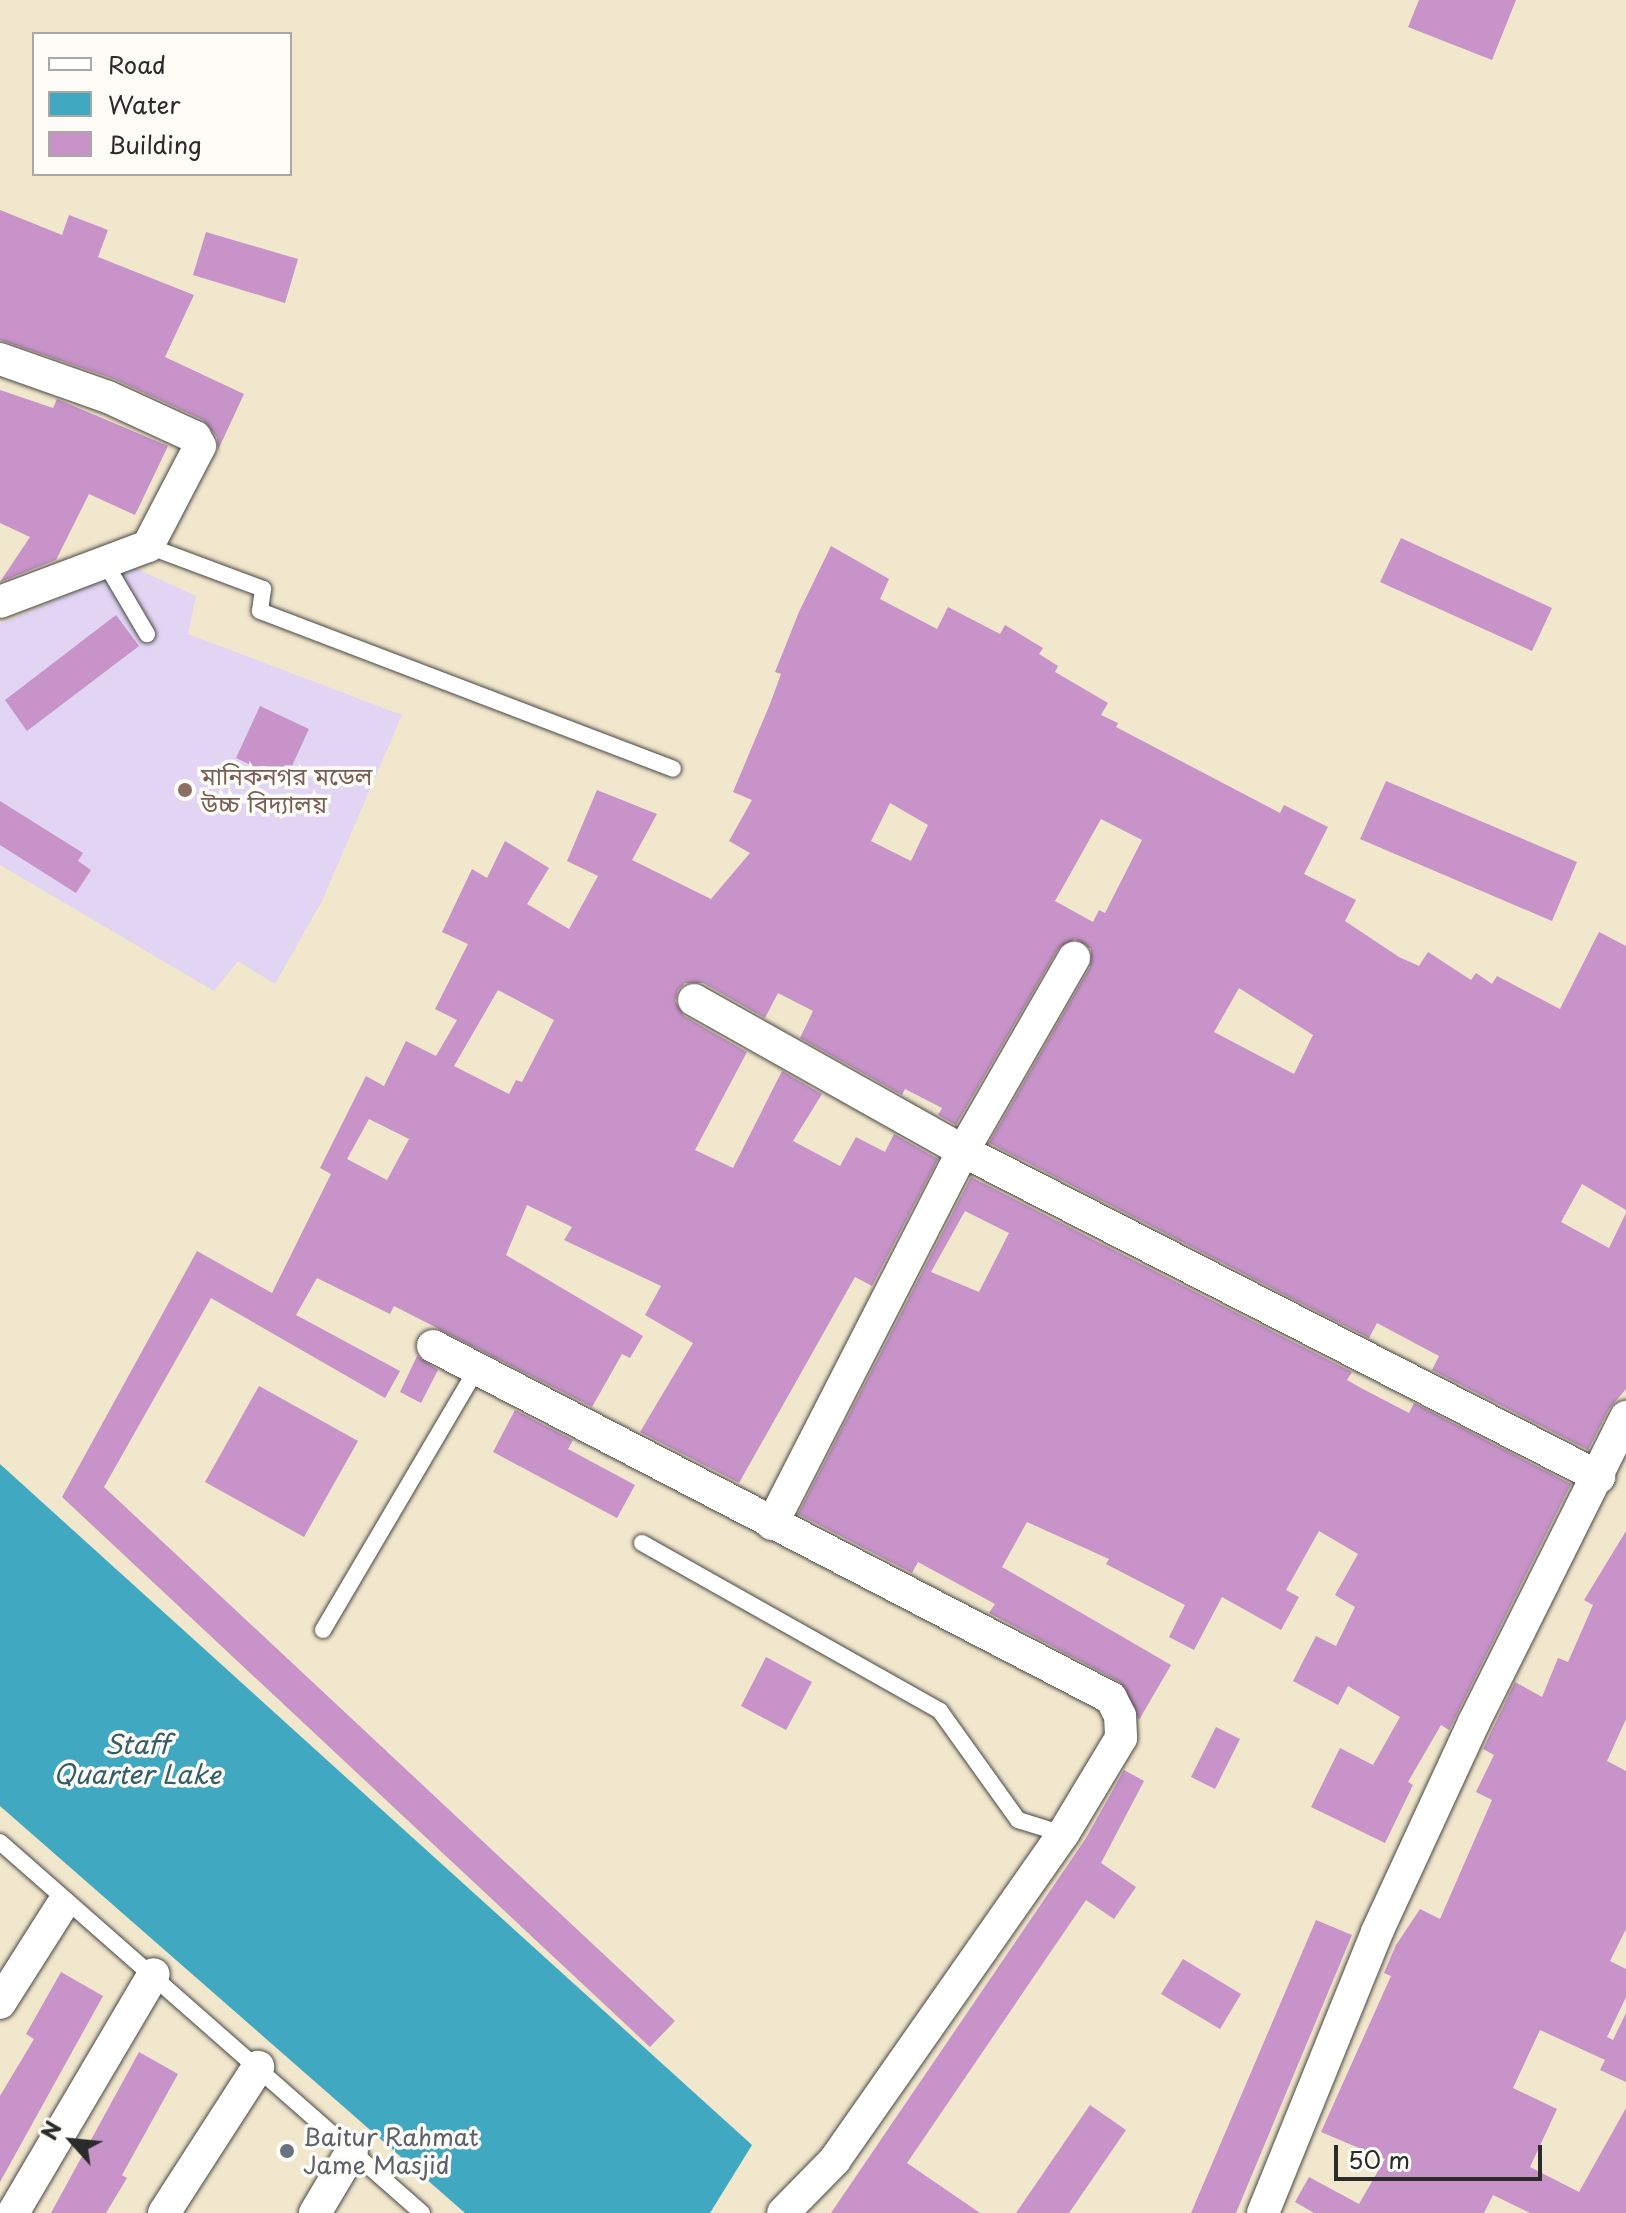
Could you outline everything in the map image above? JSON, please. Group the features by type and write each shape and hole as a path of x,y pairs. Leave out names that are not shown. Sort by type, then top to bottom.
{"street":[{"path":"0,359 108,397 195,437 200,446 148,546 0,602"},
{"path":"772,1524 963,1151 1074,958"},
{"path":"694,1000 963,1151 1599,1477"},
{"path":"433,1346 1111,1698 1120,1716 1121,1738 1063,1834 835,2160 783,2213"},
{"path":"1263,2213 1377,1932 1474,1722 1599,1477 1626,1417"},
{"path":"0,2003 61,1907"},
{"path":"13,2213 154,1974"},
{"path":"164,2213 258,2067"},
{"path":"315,2213 352,2151"}],"lane":[{"path":"148,546 263,589 260,611 673,769"},
{"path":"104,561 147,634"},
{"path":"323,1630 477,1369"},
{"path":"642,1543 940,1711 1018,1820 1063,1834"},
{"path":"0,1842 154,1974 422,2213"}],"shaded area":[{"name":"মানিকনগর মডেল উচ্চ বিদ্যালয়","path":"133,567 196,596 188,634 402,715 322,901 275,984 238,961 214,991 0,865 0,624"}],"water":[{"name":"Staff Quarter Lake","path":"0,1464 752,2145 710,2213 465,2213 0,1806"}],"building":[{"path":"1419,0 1516,0 1492,60 1408,27"},
{"path":"0,210 62,235 69,215 108,230 98,257 194,295 165,357 244,394 218,450 217,437 203,420 114,379 0,340"},
{"path":"206,232 298,259 285,303 193,275"},
{"path":"0,390 53,408 57,399 168,446 135,515 89,494 56,560 0,582 30,537 0,523"},
{"path":"1401,538 1552,608 1532,651 1380,582"},
{"path":"831,546 889,579 880,599 937,629 948,607 1000,634 1005,625 1043,648 1039,654 1058,666 1055,672 1108,703 1101,715 1118,723 1116,727 1280,813 1284,805 1328,827 1304,874 1356,900 1345,921 1399,957 1419,966 1428,952 1471,980 1476,973 1492,984 1497,976 1560,1009 1599,932 1626,946 1626,1210 1582,1184 1561,1222 1609,1248 1626,1213 1626,1389 1609,1409 1588,1450 1432,1370 1439,1356 1377,1323 1369,1338 989,1143 1090,967 1091,949 1075,939 1058,949 956,1125 938,1115 942,1108 905,1089 902,1095 800,1038 813,1011 778,993 765,1018 703,983 685,983 678,990 675,1001 684,1016 747,1052 695,1150 733,1168 782,1071 822,1094 793,1141 840,1166 856,1137 885,1152 894,1134 938,1159 872,1286 855,1277 739,1483 640,1432 693,1343 645,1315 661,1286 564,1240 572,1227 527,1205 506,1255 643,1336 630,1358 622,1354 592,1407 394,1306 390,1314 317,1278 296,1315 400,1371 385,1398 211,1298 104,1487 675,2021 650,2047 62,1497 197,1251 272,1293 331,1174 320,1168 366,1076 384,1086 406,1041 436,1056 457,1020 435,1009 468,944 442,932 472,869 487,878 505,841 549,868 527,904 569,929 598,876 567,861 597,790 657,814 632,860 711,899 750,853 729,841 752,800 733,792 781,674 775,672 799,612","holes":["890,803 928,825 911,861 871,841","1101,819 1142,840 1105,913 1099,910 1093,922 1055,901","1239,988 1313,1035 1294,1074 1214,1032","498,990 554,1020 522,1082 516,1080 509,1094 454,1066","369,1119 409,1139 387,1180 347,1159"]},
{"path":"116,615 139,646 27,731 5,700"},
{"path":"260,706 309,729 285,781 236,758"},
{"path":"1386,781 1577,862 1552,921 1360,839"},
{"path":"0,801 83,853 78,861 91,870 76,893 0,845"},
{"path":"971,1177 1352,1372 1347,1380 1409,1413 1414,1403 1571,1484 1449,1730 1441,1725 1408,1782 1413,1785 1385,1843 1311,1807 1340,1748 1373,1765 1400,1717 1348,1686 1338,1705 1293,1681 1316,1636 1336,1646 1355,1607 1335,1595 1358,1554 1319,1531 1286,1590 1299,1597 1281,1630 1222,1597 1194,1650 1169,1637 1185,1605 1106,1564 1109,1559 1027,1522 1002,1567 1171,1665 1139,1720 1120,1682 989,1613 995,1604 918,1562 912,1573 798,1514","holes":["965,1211 1009,1233 979,1292 931,1272"]},
{"path":"417,1356 438,1370 421,1403 400,1392"},
{"path":"259,1386 358,1441 304,1537 205,1482"},
{"path":"515,1410 573,1440 568,1449 635,1485 617,1518 493,1452"},
{"path":"1626,1531 1626,1719 1607,1761 1626,1771 1626,1929 1610,1961 1626,1969 1626,1997 1607,2037 1613,2040 1626,2013 1626,2082 1600,2070 1605,2060 1540,2030 1513,2088 1557,2109 1530,2167 1579,2192 1626,2108 1626,2213 1530,2213 1493,2195 1484,2213 1314,2213 1295,2202 1309,2177 1359,2204 1385,2159 1321,2132 1391,1976 1384,1973 1396,1945 1420,1909 1440,1919 1492,1800 1476,1792 1494,1755 1483,1749 1515,1682 1542,1697 1558,1658 1568,1662 1593,1605 1584,1600"},
{"path":"766,1657 812,1682 786,1730 741,1706"},
{"path":"1216,1727 1240,1739 1215,1789 1191,1777"},
{"path":"1124,1770 1144,1781 1101,1863 1136,1887 1114,1919 1086,1900 907,2163 980,2213 831,2213 1086,1838"},
{"path":"1316,1920 1352,1935 1236,2213 1191,2213"},
{"path":"1183,1959 1241,1994 1220,2029 1161,1994"},
{"path":"61,1972 103,1996 0,2182 0,2096 34,2039 26,2034"},
{"path":"139,2052 178,2074 122,2175 127,2178 106,2213 51,2213"},
{"path":"1090,2105 1126,2130 1069,2213 1016,2213"}],"place":[{"name":"মানিকনগর মডেল উচ্চ বিদ্যালয়","path":"185,790"},
{"name":"Baitur Rahmat Jame Masjid","path":"287,2151"}]}
